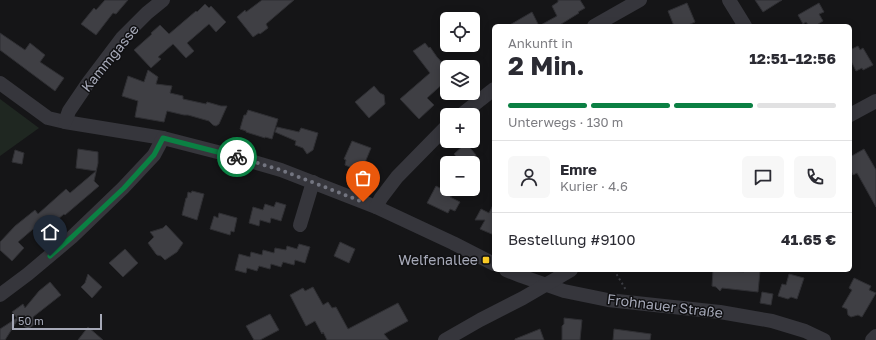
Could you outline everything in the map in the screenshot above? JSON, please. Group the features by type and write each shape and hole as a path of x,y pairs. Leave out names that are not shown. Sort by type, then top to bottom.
{"street":[{"name":"Kammgasse","path":"65,122 69,111 122,38 147,13 163,0"},
{"path":"598,24 640,0"},
{"path":"729,0 744,24"},
{"path":"0,84 48,118 163,138 234,156 281,170 376,207 492,263"},
{"path":"470,108 492,90"},
{"path":"852,114 876,101"},
{"path":"376,207 397,177 440,133"},
{"path":"0,295 28,274 72,237 112,199 154,155 163,138"},
{"path":"300,225 313,182"},
{"name":"Frohnauer Straße","path":"511,272 564,291 608,300 720,312 772,321 805,331 824,340"},
{"path":"444,340 523,298 567,272"},
{"path":"872,340 876,336"}],"path":[{"path":"615,272 627,292"}],"shaded area":[{"path":"0,99 39,128 0,156"}],"building":[{"path":"105,0 128,0 116,14 113,13 96,35 81,24 94,8 96,10"},
{"path":"262,0 294,0 266,24 268,28 253,37 237,17 245,10 246,12"},
{"path":"558,0 580,0 585,8 578,12 579,13 561,24 543,24 557,16 552,6 558,2"},
{"path":"755,0 782,0 763,12"},
{"path":"687,3 695,22 690,24 673,24 668,11"},
{"path":"819,3 824,12 819,14 823,21 818,24 808,24 806,22 803,24 798,15"},
{"path":"205,4 209,8 211,6 226,22 216,32 209,24 187,43 194,51 186,58 173,44 158,57 161,59 151,68 134,50 160,25 169,34"},
{"path":"532,12 538,24 511,24"},
{"path":"0,33 25,50 30,43 45,55 40,62 64,78 55,91 0,50"},
{"path":"425,43 440,60 440,86 427,98 434,105 419,119 400,99 430,73 413,51"},
{"path":"858,46 860,50 863,48 873,65 863,70 862,68 856,71 852,63 852,49"},
{"path":"148,70 158,77 156,84 172,86 170,93 183,96 183,99 206,104 207,102 227,106 219,124 216,126 209,121 167,111 164,122 135,117 138,101 122,96 128,76 144,82"},
{"path":"374,86 384,95 385,104 369,118 355,102"},
{"path":"248,110 278,119 272,139 240,129 244,115 246,115"},
{"path":"277,127 299,132 301,128 318,133 313,150 307,154 303,148 295,145 296,141 275,132"},
{"path":"352,141 371,148 361,172 345,165 346,160 344,159"},
{"path":"461,148 470,148 476,155 456,156 454,154"},
{"path":"78,149 98,152 98,163 94,181 99,186 50,226 51,228 42,235 33,229 18,242 24,248 12,261 0,250 0,242 15,226 35,210 38,214 66,189 70,193 96,171 76,168"},
{"path":"864,149 876,170 876,207 857,173 853,175 852,173 852,156"},
{"path":"15,150 24,153 22,164 12,162"},
{"path":"436,186 440,188 440,196 452,196 450,197 460,202 455,211 450,209 448,213 427,203"},
{"path":"192,191 204,194 197,220 182,215 188,192 191,193"},
{"path":"276,202 286,205 281,221 271,218 270,223 260,220 259,226 249,223 253,207 263,210 265,204 274,207"},
{"path":"492,207 492,234 480,229 485,220 475,220 481,209 489,213"},
{"path":"219,213 237,218 234,232 231,231 230,235 210,229 214,216 218,218"},
{"path":"166,225 183,243 177,252 165,260 156,254 148,243 154,237 150,232 163,228"},
{"path":"340,242 355,249 349,263 334,256"},
{"path":"299,244 310,247 305,263 295,260 294,265 283,262 281,267 271,264 270,269 259,266 257,271 247,268 246,273 235,270 239,254 250,257 251,252 262,255 263,250 274,253 275,248 286,250 287,246 297,249"},
{"path":"125,249 138,263 123,277 109,263"},
{"path":"713,272 760,272 758,292 722,288 720,291 716,287 712,286"},
{"path":"88,274 102,287 92,298 81,287 85,283"},
{"path":"789,274 804,278 797,299 791,297 788,299 778,296 782,284 786,285"},
{"path":"854,278 871,286 869,290 876,293 862,317 858,315 851,317 848,315 847,309 842,307 852,290 849,288"},
{"path":"50,282 61,295 33,317 35,320 33,322 35,324 28,329 17,321 5,340 0,340 0,329 17,318 12,312 23,304 25,308 39,291"},
{"path":"313,287 323,305 328,302 332,308 336,307 348,329 398,303 408,321 384,334 389,340 327,340 315,321 306,326 290,295 303,288 305,291"},
{"path":"762,292 773,294 771,305 760,303"},
{"path":"270,314 279,330 260,340 254,340 246,326"},
{"path":"564,318 582,320 580,340 562,340 562,326 564,324"},
{"path":"88,327 103,340 78,340"},
{"path":"540,329 544,340 515,340 515,339"},
{"path":"614,329 651,334 650,340 613,340"}],"way so far":[{"path":"237,157 281,170 363,202"}],"place":[{"name":"Welfenallee","path":"486,260"}],"route":[{"path":"50,256 124,188 154,155 163,138 237,157"}]}
